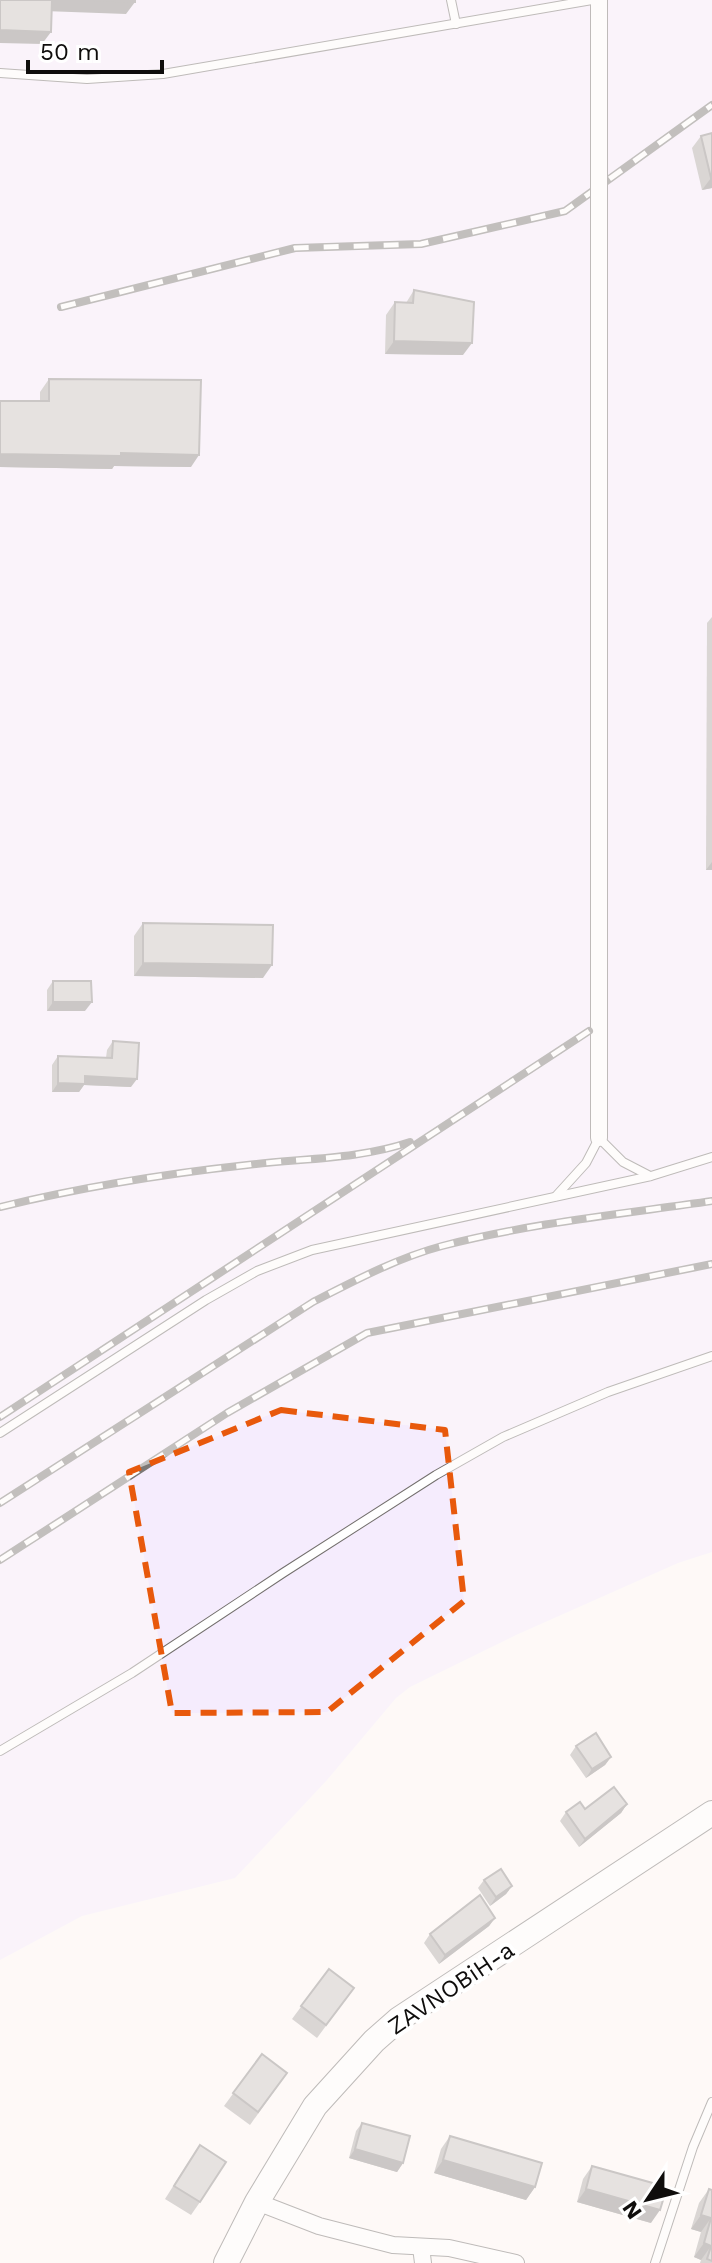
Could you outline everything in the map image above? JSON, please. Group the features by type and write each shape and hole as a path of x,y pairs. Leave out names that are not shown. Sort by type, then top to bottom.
{"main road":[{"name":"ZAVNOBiH-a","path":"226,2263 257,2202 315,2106 374,2041 399,2019 712,1813"}],"street":[{"path":"599,0 599,1138"},
{"path":"257,2202 319,2226 422,2255 449,2248 516,2263"}],"lane":[{"path":"451,0 456,24"},
{"path":"0,73 87,79 163,74 592,0"},
{"path":"554,1198 572,1182 599,1138 623,1162 651,1176"},
{"path":"0,1433 206,1300 257,1271 312,1250 651,1176 712,1157"},
{"path":"0,1751 132,1673 321,1548 436,1475 503,1437 608,1392 712,1356"},
{"path":"655,2263 693,2147 712,2102"}],"highlighted area":[{"path":"281,1410 445,1430 464,1601 327,1712 172,1713 129,1472"}],"shaded area":[{"path":"0,0 712,0 712,1552 678,1563 516,1635 410,1687 396,1698 327,1780 235,1878 82,1916 0,1960"}],"building":[{"path":"0,0 52,0 51,32 0,30"},
{"path":"94,0 135,0 135,2"},
{"path":"712,133 712,177 711,178 701,136"},
{"path":"414,290 474,302 472,343 394,341 395,302 413,303"},
{"path":"49,379 201,380 199,455 0,454 0,401 49,401"},
{"path":"143,923 273,925 272,965 143,963"},
{"path":"53,981 91,981 92,1002 53,1002"},
{"path":"113,1041 139,1043 137,1079 85,1076 85,1084 58,1083 58,1056 112,1058"},
{"path":"596,1733 611,1757 592,1769 576,1746"},
{"path":"614,1787 627,1804 585,1839 566,1812 580,1802 585,1809"},
{"path":"501,1869 512,1886 496,1897 484,1880"},
{"path":"480,1895 495,1918 445,1955 430,1934"},
{"path":"329,1969 354,1988 326,2025 301,2006"},
{"path":"262,2054 287,2073 258,2112 233,2093"},
{"path":"362,2123 410,2136 403,2163 355,2149"},
{"path":"450,2136 542,2163 535,2187 443,2160"},
{"path":"200,2145 226,2162 200,2202 174,2186"},
{"path":"592,2166 667,2187 660,2210 586,2189"},
{"path":"709,2189 712,2190 712,2261 707,2259 711,2246 704,2243 711,2218 701,2215"}],"railway":[{"path":"61,307 295,248 421,244 565,211 712,105"},
{"path":"0,1417 589,1031"},
{"path":"0,1207 154,1177 349,1155 410,1142"},
{"path":"0,1503 313,1302 392,1263 442,1246 509,1231 712,1201"},
{"path":"0,1560 227,1413 367,1333 712,1264"}]}
